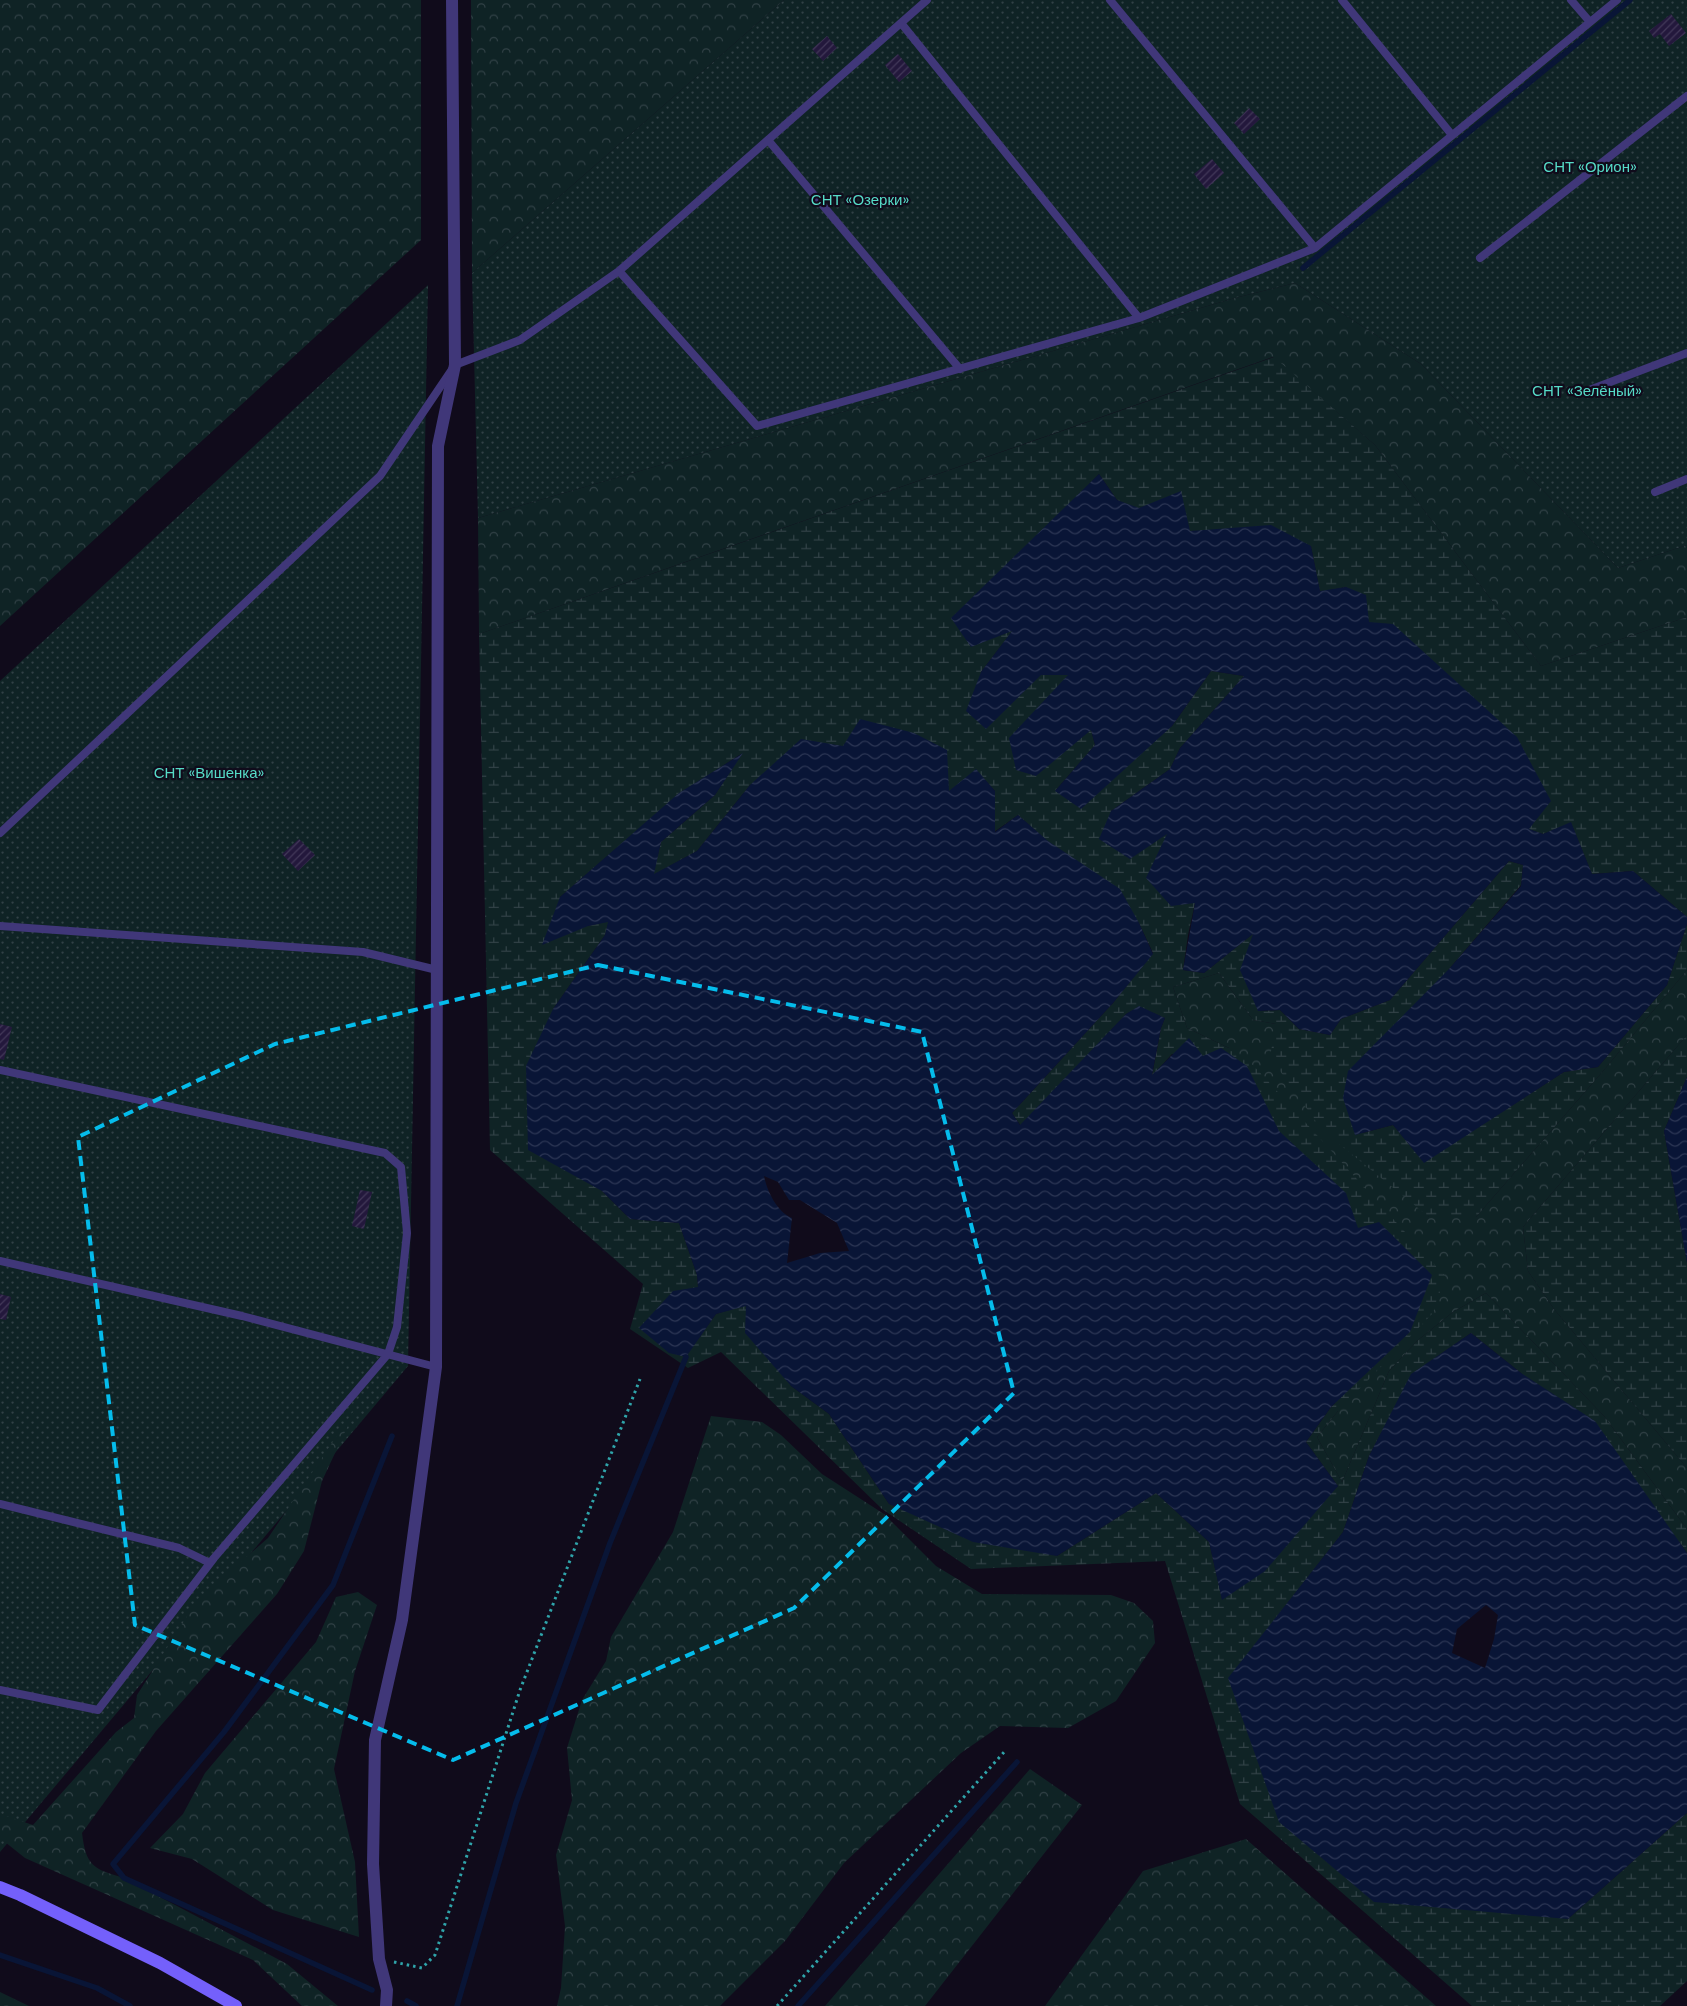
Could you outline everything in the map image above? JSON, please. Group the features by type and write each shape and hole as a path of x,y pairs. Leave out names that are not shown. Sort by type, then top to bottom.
{"street":[{"path":"386,2006 387,1990 379,1958 373,1864 375,1740 402,1620 436,1367 438,446 455,365 452,0"},
{"path":"0,1887 160,1963 236,2006"}],"lane":[{"path":"0,832 380,476 455,365 520,340 619,271 927,0"},
{"path":"1110,0 1315,248"},
{"path":"1342,0 1452,135"},
{"path":"1571,0 1590,22"},
{"path":"619,271 757,426 1139,318 1315,248 1617,0"},
{"path":"901,23 1139,318"},
{"path":"1480,258 1687,96"},
{"path":"768,140 960,369"},
{"path":"1584,392 1687,353"},
{"path":"1655,492 1687,479"},
{"path":"0,926 363,952 437,970"},
{"path":"0,1070 385,1153 401,1166 407,1233 398,1327 388,1354 210,1563 98,1710 0,1690"},
{"path":"0,1261 242,1316 436,1367"},
{"path":"0,1504 179,1548 210,1563"}],"path":[{"path":"379,1958 422,1968 435,1955 520,1690 640,1379"},
{"path":"777,2006 1005,1751"}],"highlighted area":[{"path":"598,965 922,1032 1014,1393 794,1608 453,1760 135,1625 78,1137 275,1044"}],"green space":[{"path":"0,0 421,0 421,240 0,626"},
{"path":"471,0 784,0 472,273"},
{"name":"СНТ «Озерки»","path":"784,0 1687,0 1687,545 1618,568 1421,364 1295,283 1235,298 478,518 472,273"},
{"path":"1295,283 1421,364 1618,568 1687,545 1687,617 1541,666 1375,445 1273,357 479,634 478,518 1235,298"},
{"name":"СНТ «Вишенка»","path":"428,285 408,1366 0,1852 0,681"},
{"path":"1274,357 1375,445 1541,666 1687,617 1687,917 1633,871 1592,874 1571,823 1543,834 1528,829 1369,622 1346,587 1320,592 1311,546 1210,531 1190,531 1117,500 1099,474 1066,508 1013,630 981,672 1068,675 1091,730 1095,745 1055,791 1172,726 1211,671 1244,676 1180,748 1170,769 1111,811 1168,833 1195,903 1183,970 1204,973 1254,933 1258,1011 1280,1010 1299,1029 1330,1035 1341,1019 1390,1000 1509,861 1523,865 1521,885 1449,969 1355,1135 1393,1125 1424,1162 1564,1072 1598,1067 1667,985 1687,924 1687,970 1604,1070 1476,1217 1429,1217 1322,1130 1270,1057 1276,1024 1253,1020 1219,973 1173,987 1187,1028 1229,1048 1254,1066 1445,1276 1433,1313 1338,1411 1317,1437 1342,1482 1389,1371 1418,1340 1453,1312 1486,1293 1604,1416 1687,1529 1687,1553 1681,1544 1521,1373 1471,1333 1412,1374 1369,1456 1343,1532 1229,1678 1568,1919 1687,1813 1687,1981 1660,2006 1472,2006 1240,1804 1165,1561 971,1569 882,1509 721,1352 688,1368 630,1329 643,1284 490,1150 479,634","holes":["843,746 949,792 976,770 995,791 994,832 1018,815 1139,923 1153,953 1113,1003 1012,1113 1021,1126 1126,1014 1139,1007 1165,1018 1161,1028 1152,1076 1172,1054 1203,1056 1247,1066 1279,1131 1346,1193 1358,1228 1410,1332 1331,1407 1306,1442 1338,1486 1222,1599 1209,1542 1156,1493 1057,1556 889,1504 829,1414 791,1386 746,1305 716,1314 686,1356 698,1287 697,1275 679,1223 630,1219 602,1191 553,1009 605,935 609,921 588,926 560,897 679,794 741,754 715,795 661,842 653,875 697,851 750,785"]},
{"path":"1687,970 1687,1035 1523,1227 1528,1271 1554,1309 1687,1468 1687,1529 1604,1416 1486,1293 1453,1312 1418,1340 1389,1371 1342,1482 1317,1437 1338,1411 1229,1048 1187,1028 1173,987 1219,973 1253,1020 1276,1024 1429,1217 1476,1217 1604,1070"},
{"path":"1687,1035 1687,1077 1664,1131 1687,1263 1687,1468 1554,1309 1528,1271 1523,1227"},
{"path":"357,1406 322,1481 304,1551 277,1594 156,1731 82,1833 86,1853 98,1869 124,1878 287,1964 338,2006 302,2006 253,1960 25,1858 0,1838 0,1814 33,1825 116,1732 134,1718 137,1695 198,1599 268,1538"},
{"path":"711,1416 762,1422 781,1435 822,1474 884,1514 936,1566 982,1594 1111,1595 1134,1603 1153,1621 1155,1643 1116,1701 1068,1728 1000,1726 961,1753 844,1863 785,1941 720,2006 557,2006 561,1988 565,1926 556,1855 572,1800 567,1748 582,1700 606,1661 611,1637 673,1532"},
{"path":"358,1592 377,1605 355,1671 334,1769 355,1862 359,1937 273,1910 192,1859 150,1848 183,1814 205,1773 316,1642 336,1597"},
{"path":"1030,1769 1082,1805 925,2006 825,2006"},
{"path":"1246,1839 1436,2006 1045,2006 1143,1871"},
{"path":"0,1992 29,2006 0,2006"}],"water":[{"path":"1099,474 1117,500 1139,508 1181,491 1190,531 1271,525 1311,546 1320,591 1346,587 1366,595 1369,622 1393,624 1517,737 1551,801 1529,829 1543,834 1571,822 1592,874 1633,871 1687,917 1687,924 1667,985 1598,1067 1564,1072 1424,1163 1393,1125 1355,1135 1343,1098 1348,1071 1449,969 1521,886 1523,865 1509,861 1390,1000 1341,1019 1330,1035 1299,1029 1280,1010 1258,1011 1240,970 1253,934 1204,973 1183,970 1195,903 1171,906 1146,878 1167,834 1130,859 1099,839 1111,811 1170,769 1180,748 1244,676 1211,671 1172,726 1081,809 1055,791 1095,745 1091,730 1036,776 1016,770 1009,738 1068,675 1041,675 986,729 966,711 981,672 1012,631 971,647 951,618"},
{"path":"860,719 914,733 947,750 949,791 976,769 995,791 995,832 1018,815 1048,841 1120,889 1139,923 1153,954 1113,1003 1012,1113 1020,1125 1126,1014 1139,1006 1165,1018 1161,1028 1152,1075 1189,1038 1203,1056 1221,1048 1247,1066 1279,1131 1346,1193 1358,1228 1379,1222 1432,1275 1410,1332 1331,1407 1306,1442 1338,1486 1265,1571 1222,1600 1209,1542 1156,1493 1057,1556 973,1542 889,1504 829,1414 791,1386 745,1333 746,1306 716,1314 686,1357 669,1353 639,1328 673,1291 698,1287 697,1275 679,1223 630,1219 602,1191 528,1150 526,1066 553,1009 605,935 608,922 588,926 542,945 560,897 679,793 743,753 715,795 661,842 654,874 697,851 750,785 801,739 843,746","holes":["764,1176 778,1182 789,1200 800,1200 837,1223 849,1251 820,1253 787,1263 792,1218 777,1206"]},
{"path":"1687,1077 1687,1263 1664,1131"},
{"path":"1471,1333 1521,1373 1595,1421 1687,1553 1687,1813 1568,1919 1374,1902 1279,1822 1228,1678 1343,1532 1369,1456 1411,1374","holes":["1486,1605 1498,1615 1494,1639 1485,1668 1452,1653 1457,1629"]}],"building":[{"path":"1671,14 1686,33 1669,46 1660,34 1654,38 1649,31"},
{"path":"827,36 837,48 823,61 812,49"},
{"path":"898,54 912,71 899,82 885,65"},
{"path":"1249,108 1260,119 1244,134 1234,123"},
{"path":"1212,159 1224,173 1206,189 1194,174"},
{"path":"299,839 315,855 298,871 282,854"},
{"path":"0,1024 12,1027 4,1060 0,1059"},
{"path":"360,1190 372,1192 364,1229 352,1226"},
{"path":"0,1294 11,1297 6,1320 0,1319"}],"waterway":[{"path":"1303,268 1630,0"},
{"path":"457,2006 516,1803 610,1543 686,1357"},
{"path":"372,1990 124,1878 113,1864 224,1732 333,1585 392,1436"},
{"path":"798,2006 1017,1762"},
{"path":"0,1955 97,1988 130,2006"},
{"path":"407,2001 416,2006"}],"park label":[{"name":"СНТ «Орион»","path":"1590,167"},
{"name":"СНТ «Зелёный»","path":"1587,391"}]}
